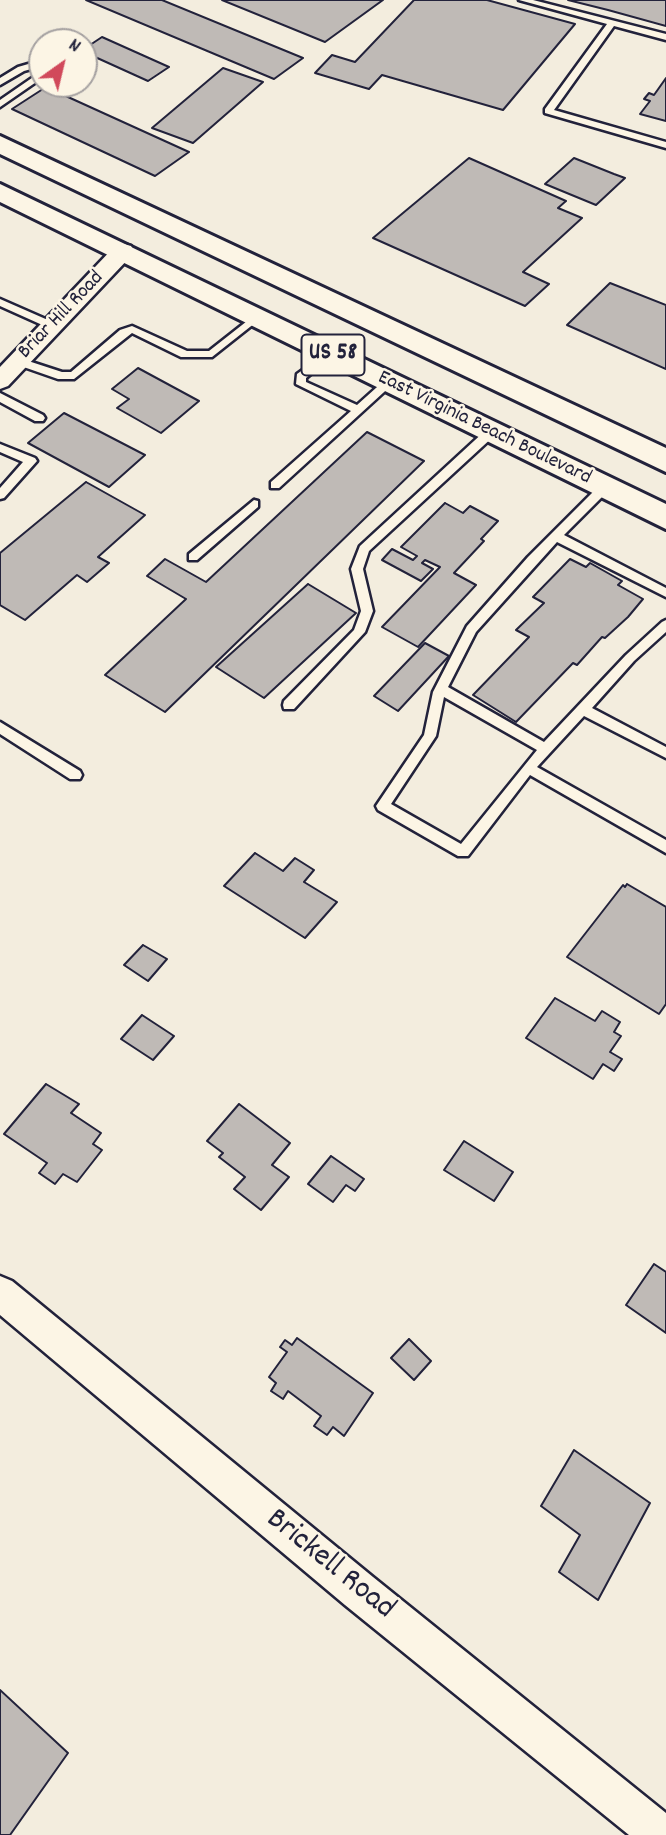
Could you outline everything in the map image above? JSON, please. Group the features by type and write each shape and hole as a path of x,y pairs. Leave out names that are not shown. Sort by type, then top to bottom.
{"main road":[{"name":"East Virginia Beach Boulevard","path":"0,144 666,461"},
{"name":"East Virginia Beach Boulevard","path":"0,192 666,519"}],"street":[{"name":"Briar Hill Road","path":"0,384 122,251"},
{"name":"Brickell Road","path":"0,1293 359,1591 661,1835"}],"lane":[{"path":"523,0 666,37"},
{"path":"612,23 548,111 666,145"},
{"path":"0,82 28,67"},
{"path":"0,104 28,84"},
{"path":"0,302 53,326"},
{"path":"19,362 62,376 74,375 124,332 132,329 185,355 212,354 256,317"},
{"path":"330,353 301,377 301,384 358,410"},
{"path":"275,485 390,382"},
{"path":"0,384 39,418"},
{"path":"289,705 359,632 367,611 357,569 364,549 491,432"},
{"path":"0,448 31,461 0,495"},
{"path":"604,488 471,629 441,689 430,736 383,806 463,852 528,768 629,658 666,625"},
{"path":"193,557 254,504"},
{"path":"556,536 666,593"},
{"path":"441,689 546,748"},
{"path":"583,709 666,753"},
{"path":"0,727 75,775"},
{"path":"528,768 666,847"}],"building":[{"path":"86,0 162,0 303,58 274,79"},
{"path":"222,0 383,0 325,42"},
{"path":"414,0 487,0 575,24 503,110 382,75 369,89 315,73 332,55 355,62"},
{"path":"568,0 666,0 666,26 608,10"},
{"path":"102,37 169,67 148,81 98,58 98,40"},
{"path":"223,68 263,82 193,143 152,128"},
{"path":"666,78 666,121 640,114 650,101 644,99 649,93 654,95"},
{"path":"29,98 70,98 189,152 155,176 12,109"},
{"path":"469,158 566,201 558,208 582,218 523,272 549,284 525,306 373,238"},
{"path":"574,158 625,178 596,205 545,184"},
{"path":"610,283 666,305 666,369 567,325"},
{"path":"138,368 199,401 161,433 117,408 129,399 112,389"},
{"path":"64,413 145,455 109,487 28,443"},
{"path":"367,432 424,461 165,712 105,675 186,599 147,576 165,559 206,582"},
{"path":"86,482 145,515 98,557 109,563 87,582 77,575 25,620 0,605 0,553"},
{"path":"445,503 463,513 470,506 498,521 481,539 484,541 454,573 476,585 418,647 382,627 440,567 425,560 422,563 433,569 421,581 382,560 392,549 413,560 417,556 401,547"},
{"path":"570,559 586,567 590,563 622,581 618,585 643,599 628,617 605,638 602,637 577,665 573,663 516,722 473,695 529,637 516,630 544,603 533,597"},
{"path":"308,584 356,613 264,698 216,667"},
{"path":"425,643 449,656 398,711 374,696"},
{"path":"255,853 283,871 295,858 314,870 304,882 337,902 305,938 224,886"},
{"path":"627,884 666,907 666,1004 659,1014 567,957 623,885 625,887"},
{"path":"143,945 167,959 148,981 124,965"},
{"path":"555,998 595,1021 602,1011 620,1022 614,1032 621,1036 610,1052 622,1059 614,1071 603,1064 593,1079 526,1038"},
{"path":"142,1015 174,1036 153,1060 121,1039"},
{"path":"46,1084 79,1104 71,1113 101,1133 93,1144 102,1150 77,1182 63,1174 55,1184 39,1173 47,1163 4,1134"},
{"path":"239,1104 290,1143 272,1165 289,1177 261,1210 234,1189 245,1177 219,1157 223,1153 207,1141"},
{"path":"464,1141 513,1172 494,1201 444,1170"},
{"path":"331,1156 364,1179 355,1191 346,1185 333,1202 308,1184"},
{"path":"654,1264 666,1272 666,1333 626,1305"},
{"path":"297,1338 373,1393 344,1436 333,1427 327,1435 314,1426 321,1416 288,1391 283,1399 271,1391 276,1383 269,1377 287,1352 280,1347 285,1340 292,1345"},
{"path":"409,1339 431,1361 414,1380 391,1358"},
{"path":"574,1450 650,1503 598,1600 559,1572 580,1535 541,1506"},
{"path":"0,1690 68,1753 10,1835 0,1835"}]}
